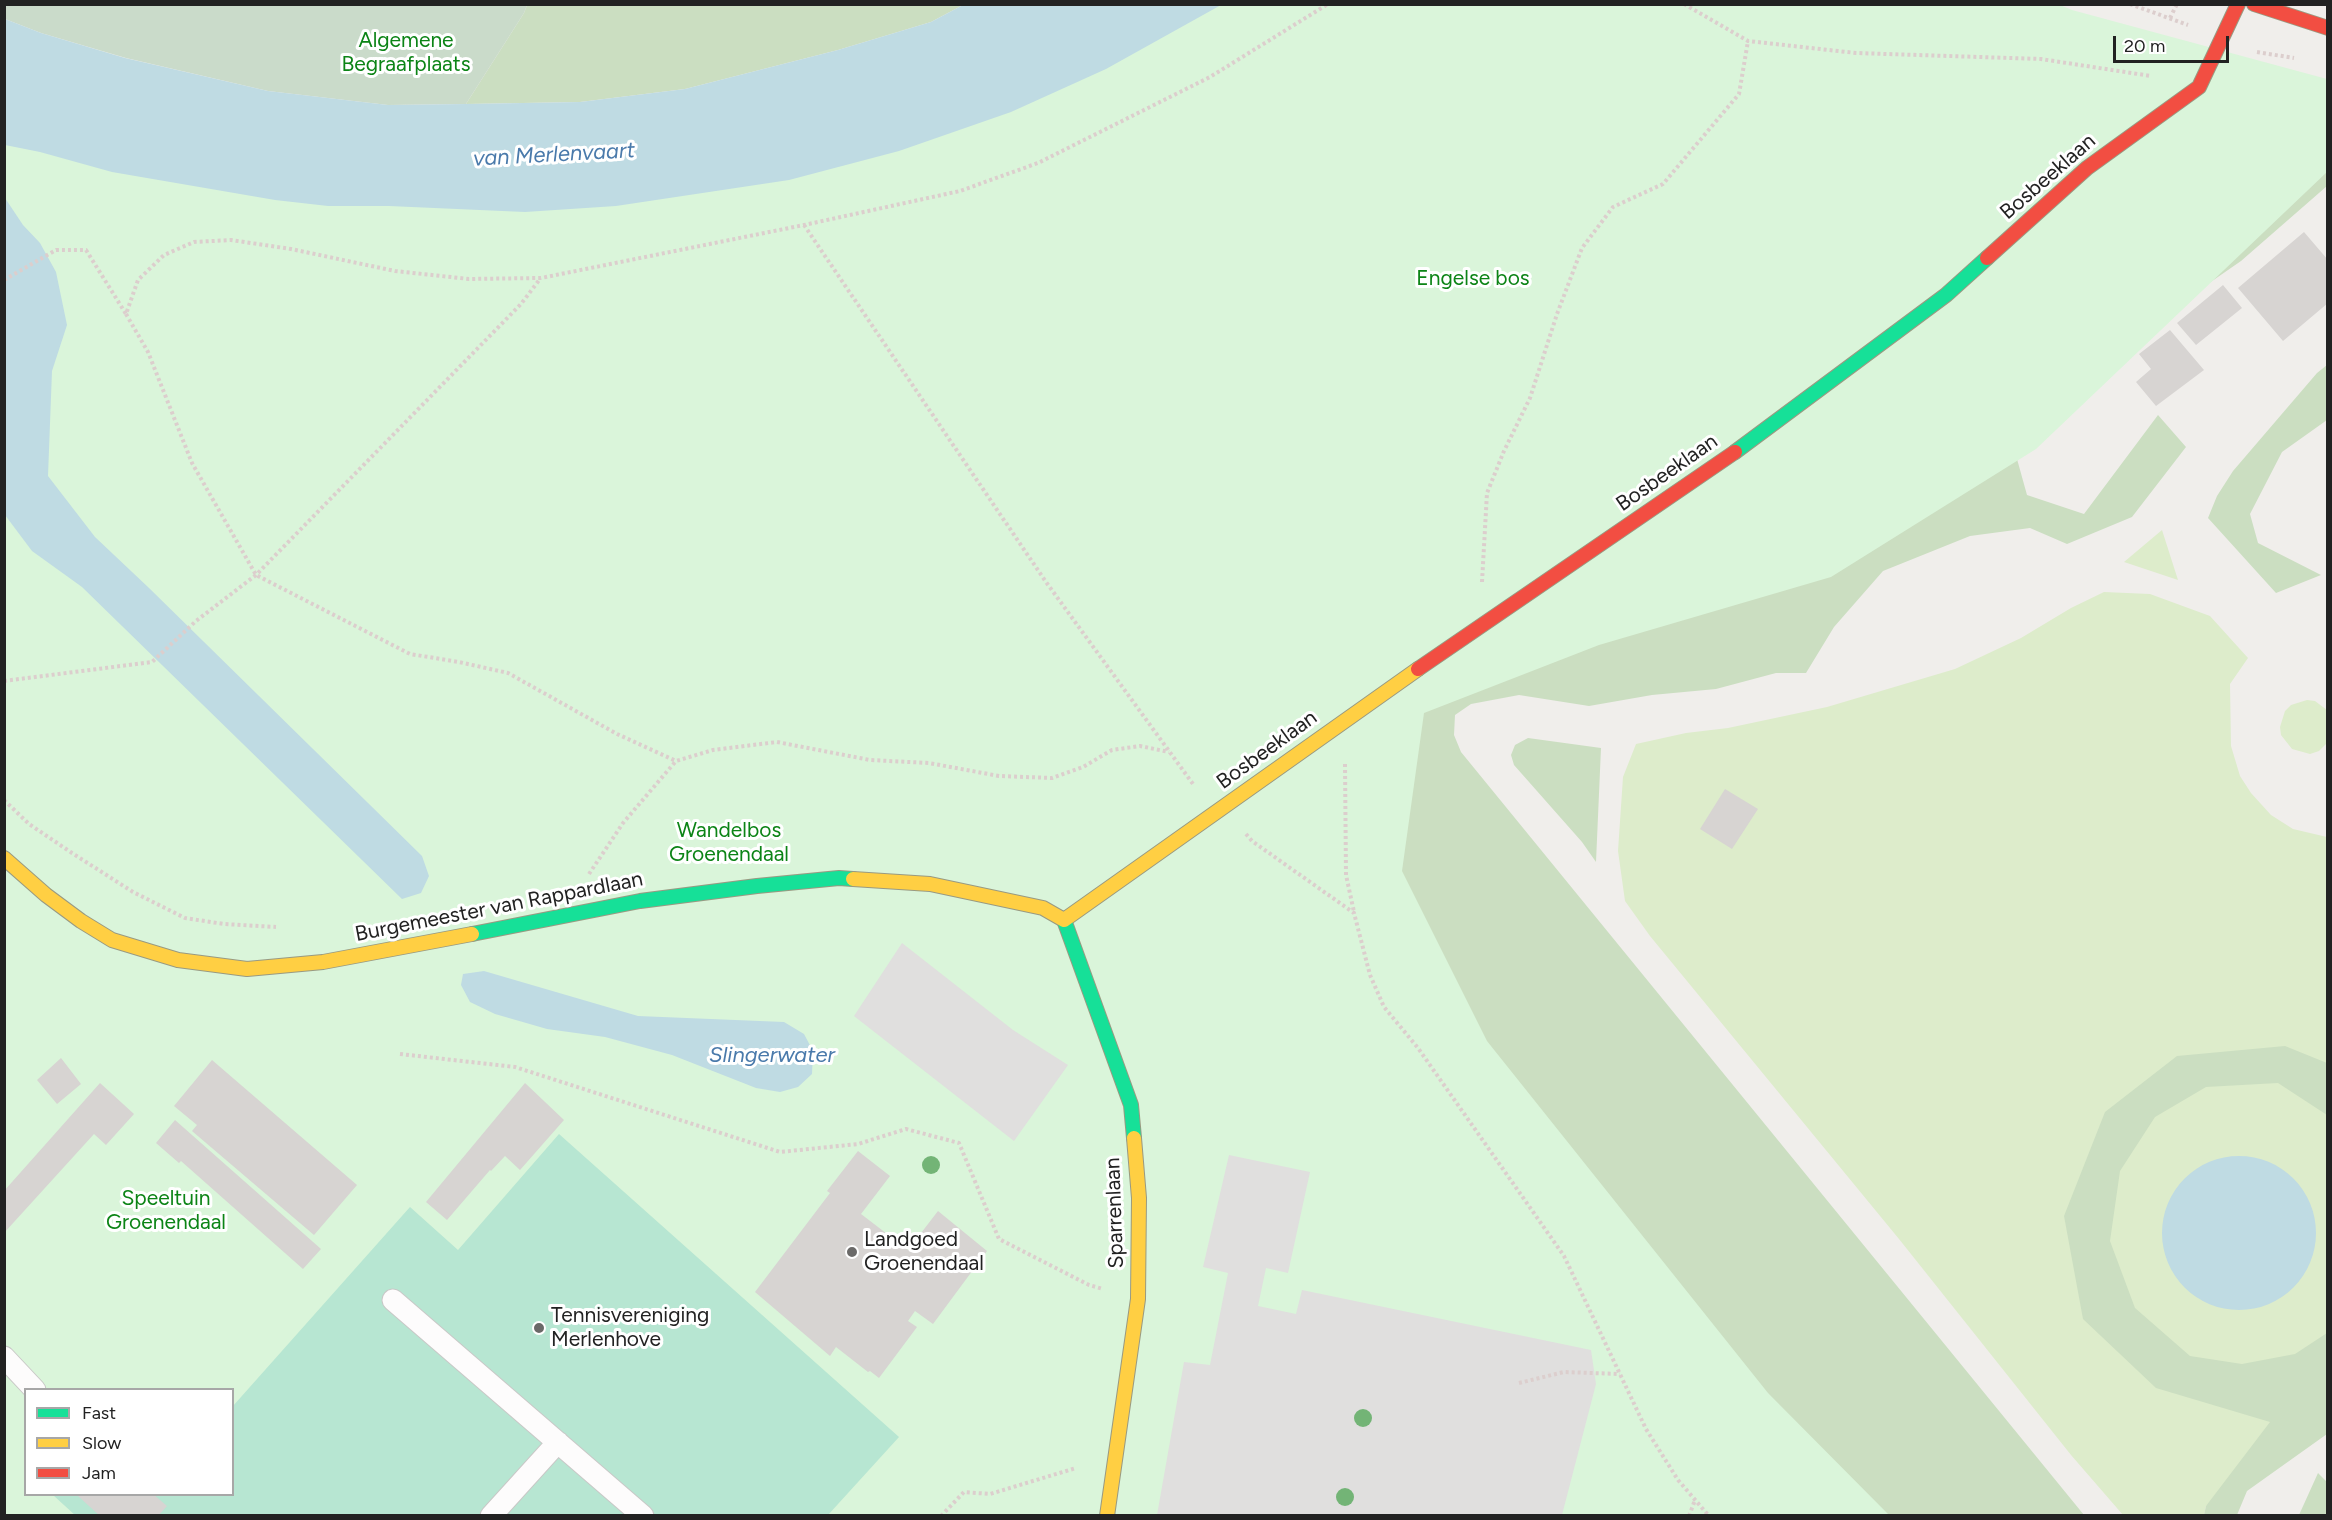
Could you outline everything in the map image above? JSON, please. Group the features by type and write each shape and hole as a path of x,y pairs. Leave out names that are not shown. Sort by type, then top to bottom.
{"street":[{"name":"Bosbeeklaan","path":"1064,920 1345,719 1709,471 1946,295 2087,168 2199,87 2238,4"},
{"path":"2254,4 2328,28"},
{"name":"Burgemeester van Rappardlaan","path":"5,859 46,895 112,940 177,960 247,969 323,962 640,901 839,878 930,884 1043,909 1064,920"},
{"name":"Sparrenlaan","path":"1064,920 1131,1105 1139,1198 1138,1299 1107,1515"}],"lane":[{"path":"393,1300 643,1515"},
{"path":"4,1357 34,1388"},
{"path":"491,1515 558,1442"}],"path":[{"path":"126,314 138,280 164,255 194,242 231,240 291,249 394,271 469,279 541,278 804,225 971,187 1038,163 1210,77 1328,4"},
{"path":"1684,4 1748,41 1856,53 2041,59 2163,78 2199,87"},
{"path":"2130,4 2170,18 2177,4"},
{"path":"1482,584 1487,493 1504,451 1530,398 1557,314 1582,248 1613,207 1662,184 1739,94 1748,41"},
{"path":"4,280 56,250 86,250 148,352 192,463 256,575 410,654 507,673 617,734 676,761"},
{"path":"4,681 152,662 196,621 256,575 521,304 541,278"},
{"path":"600,873 588,875 623,823 676,761 713,750 777,742 870,760 929,763 999,776 1052,778 1083,767 1112,750 1140,746 1169,752"},
{"path":"4,800 28,824 72,854 133,892 184,918 224,924 285,928"},
{"path":"400,1054 515,1067 780,1152 858,1144 906,1129 959,1143 999,1239 1089,1285 1138,1299"},
{"path":"1519,1383 1564,1372 1620,1374 1646,1429 1678,1479 1709,1515"},
{"path":"940,1515 964,1492 990,1494 1042,1480 1116,1454"},
{"path":"1689,1515 1695,1500"}],"green space":[{"name":"Wandelbos Groenendaal","path":"1149,4 2060,5 2327,79 2327,172 2036,449 1831,577 1599,645 1424,713 1402,871 1487,1041 1768,1393 1889,1515 5,1515 5,79 293,181"},
{"name":"Algemene Begraafplaats","path":"4,5 527,5 466,104 388,105 268,91 126,58 41,33 5,19"},
{"path":"527,5 963,5 931,22 838,50 685,89 580,102 466,104"},
{"path":"2327,83 2327,186 2241,261 2007,423 2027,495 2084,514 2158,415 2186,447 2132,517 2067,544 2030,528 1970,536 1883,571 1834,627 1806,673 1776,673 1716,689 1652,695 1589,706 1519,695 1471,704 1455,715 1454,735 1461,752 2084,1515 1562,1515 1119,921"},
{"path":"2327,365 2327,420 2282,452 2250,514 2258,543 2321,575 2276,593 2208,518 2217,496 2233,471 2317,373"},
{"path":"2162,530 2178,580 2124,562"},
{"path":"2104,592 2150,594 2210,616 2248,658 2230,684 2231,746 2240,776 2251,793 2271,815 2293,829 2327,837 2327,1431 2206,1506 2204,1515 2123,1515 2071,1455 1899,1239 1650,936 1625,901 1618,851 1623,777 1636,744 1827,707 1955,669 2021,638 2071,608"},
{"path":"2307,700 2315,701 2327,710 2327,743 2319,751 2310,754 2292,749 2281,735 2280,727 2285,711 2291,705"},
{"path":"1528,738 1601,748 1596,862 1582,842 1514,765 1511,755 1515,745"},
{"path":"2285,1046 2327,1063 2327,1115 2278,1083 2206,1087 2155,1117 2120,1171 2110,1241 2135,1308 2190,1356 2242,1364 2295,1354 2327,1333 2327,1434 2247,1491 2237,1515 2204,1515 2206,1506 2270,1422 2156,1388 2083,1319 2064,1216 2105,1112 2177,1056"},
{"name":"Tennisvereniging Merlenhove","path":"559,1134 899,1437 828,1515 76,1516 54,1496 234,1496 234,1405 410,1207 458,1250"},
{"path":"2318,1473 2327,1482 2327,1515 2299,1515"}],"shaded area":[{"path":"902,943 1013,1030 1068,1065 1014,1141 854,1016"},
{"path":"1229,1155 1310,1172 1288,1273 1266,1268 1258,1306 1296,1314 1302,1290 1591,1350 1596,1384 1562,1515 1157,1515 1184,1362 1210,1365 1228,1273 1203,1267"}],"water":[{"name":"van Merlenvaart","path":"963,5 1221,5 1106,69 1011,112 899,151 789,180 616,206 525,212 389,206 328,206 275,200 112,172 5,145 5,19 41,33 125,58 268,91 388,105 466,104 580,102 685,89 838,50 931,22"},
{"path":"5,198 23,225 40,243 56,272 67,325 52,371 48,476 95,537 422,856 429,876 421,893 402,899 82,587 32,551 5,515"},
{"name":"Slingerwater","path":"484,971 638,1016 784,1022 804,1034 813,1051 812,1074 798,1087 780,1092 756,1088 672,1055 605,1037 547,1029 495,1014 470,1002 461,985 463,974"},
{"path":"2239,1156 2268,1162 2282,1169 2293,1179 2303,1190 2310,1204 2316,1233 2310,1262 2303,1276 2293,1287 2282,1297 2268,1304 2239,1310 2210,1304 2196,1297 2185,1287 2175,1276 2168,1262 2162,1233 2168,1204 2175,1190 2185,1179 2196,1169 2210,1162"}],"building":[{"path":"2304,232 2328,260 2328,303 2283,341 2238,288"},
{"path":"2223,285 2242,308 2196,345 2177,323"},
{"path":"2170,330 2204,370 2156,406 2136,382 2151,369 2139,354"},
{"path":"1725,789 1758,809 1732,849 1700,829"},
{"path":"61,1058 81,1084 57,1104 37,1080"},
{"path":"212,1060 357,1185 314,1235 192,1131 197,1125 174,1106"},
{"path":"100,1083 134,1114 106,1145 94,1134 4,1233 4,1191"},
{"path":"525,1083 564,1120 520,1170 505,1156 447,1220 426,1202"},
{"path":"175,1120 321,1249 303,1269 181,1161 179,1163 156,1143"},
{"path":"858,1151 890,1176 861,1214 908,1250 938,1211 987,1251 933,1324 915,1311 908,1321 917,1327 879,1378 836,1347 830,1356 755,1292 830,1193 827,1191"},
{"path":"78,1496 155,1496 167,1506 158,1516 100,1516"}],"traffic: fast":[{"path":"1735,452 1946,295 1987,258"},
{"path":"472,934 640,901 757,886 839,878 853,879"},
{"path":"1064,920 1131,1105 1134,1138"}],"traffic: slow":[{"path":"1064,920 1418,669"},
{"path":"4,858 46,895 112,940 178,960 247,969 323,962 472,934"},
{"path":"853,879 930,884 1043,908 1064,920"},
{"path":"1107,1516 1138,1299 1139,1198 1134,1138"}],"traffic: jam":[{"path":"1987,258 2087,168 2199,87 2238,4"},
{"path":"2254,4 2328,28"},
{"path":"1418,669 1735,452"}],"place":[{"name":"Landgoed Groenendaal","path":"852,1252"},
{"name":"Tennisvereniging Merlenhove","path":"539,1328"}],"park label":[{"name":"Engelse bos","path":"1473,279"},
{"name":"Speeltuin Groenendaal","path":"166,1211"}]}
